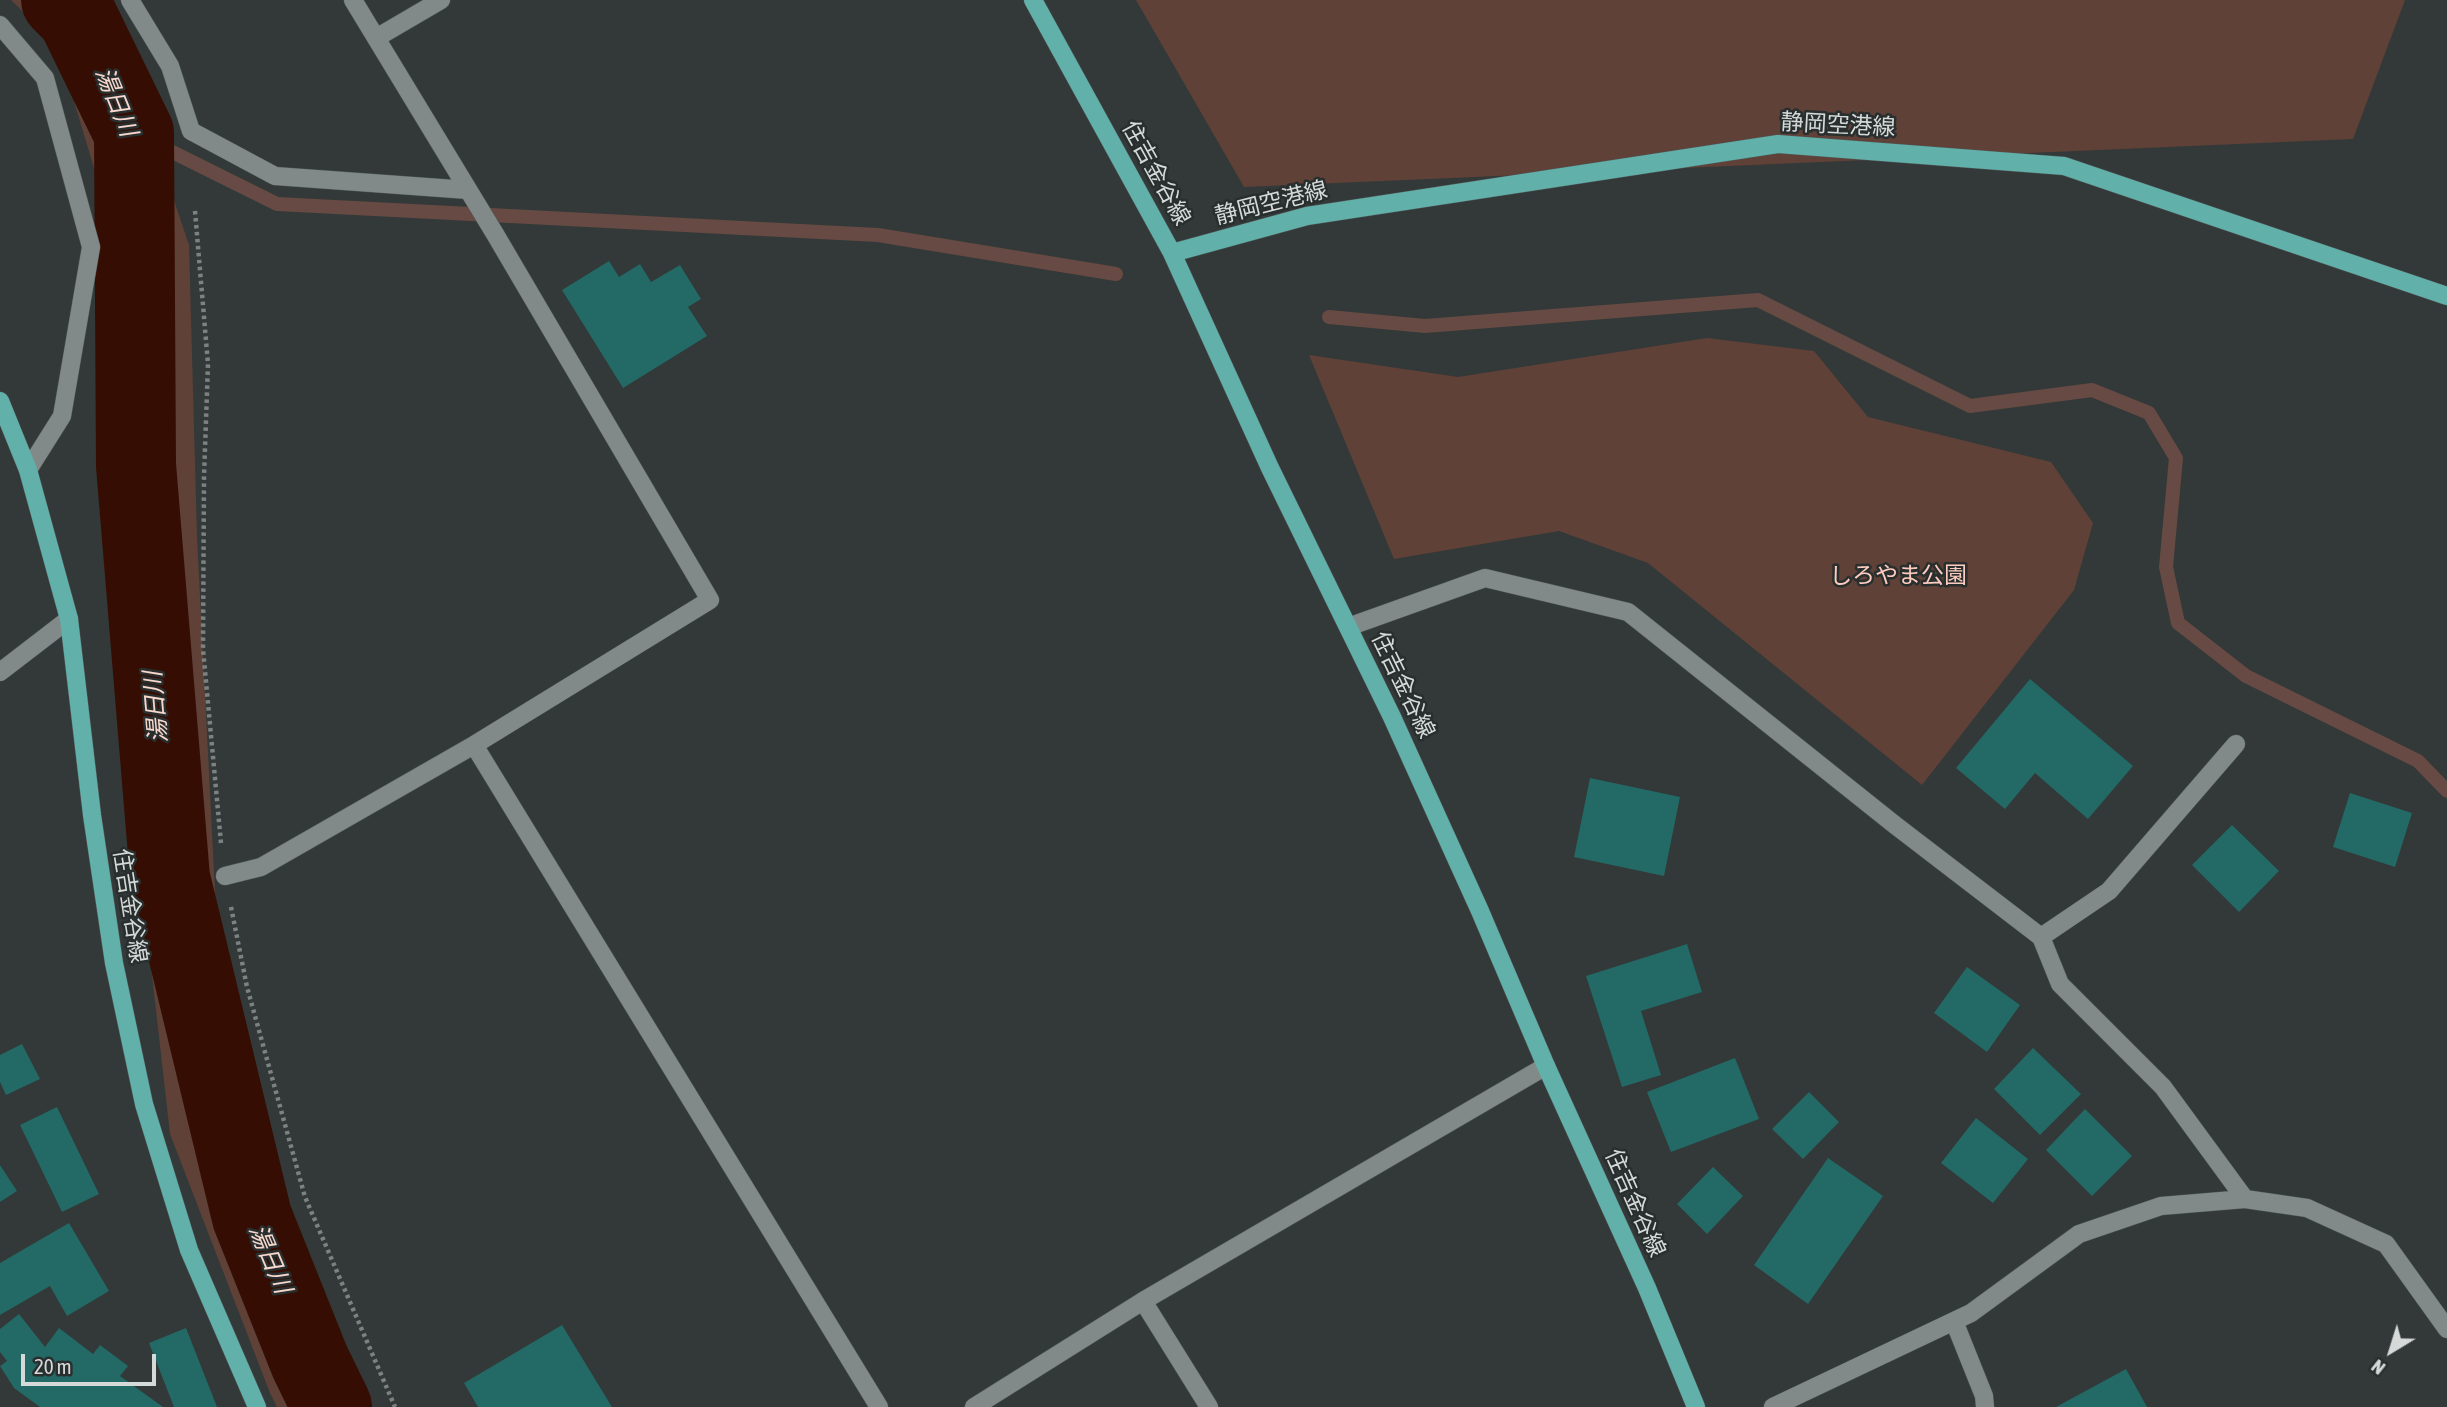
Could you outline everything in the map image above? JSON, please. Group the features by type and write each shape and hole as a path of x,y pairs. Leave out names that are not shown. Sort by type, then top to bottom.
{"main road":[{"name":"住吉金谷線","path":"1033,0 1172,253 1270,468 1392,717 1647,1288 1696,1407"},
{"name":"静岡空港線","path":"1172,253 1307,216 1778,144 2064,166 2447,296"},
{"name":"住吉金谷線","path":"0,401 29,470 69,619 92,815 114,963 144,1104 189,1250 257,1407"}],"street":[{"path":"130,0 170,66 191,131 275,176 470,194"},
{"path":"225,876 261,867 474,745 710,600 495,234 353,0"},
{"path":"376,38 441,0"},
{"path":"0,25 45,78 92,247 62,416 29,470"},
{"path":"1348,627 1485,578 1628,612 1895,825 2041,937 2060,984 2163,1087 2245,1199"},
{"path":"0,672 69,619"},
{"path":"2041,937 2109,891 2236,744"},
{"path":"474,745 879,1407"},
{"path":"974,1407 1143,1301 1546,1066"},
{"path":"1773,1407 1971,1313 2079,1234 2161,1206 2245,1199 2306,1208 2386,1244 2447,1329"},
{"path":"1143,1301 1209,1407"},
{"path":"1954,1321 1984,1396 1985,1407"}],"path":[{"path":"195,211 208,363 203,649 225,876 247,987 305,1197 395,1407"}],"green space":[{"path":"11,0 107,0 189,245 197,537 216,911 271,1177 364,1407 277,1407 170,1134 131,789 116,241 57,45"},
{"path":"1136,0 2405,0 2353,139 1244,187"},
{"name":"しろやま公園","path":"1707,338 1814,351 1868,417 2051,462 2093,523 2074,590 1922,785 1648,563 1559,531 1394,559 1309,355 1458,377"}],"building":[{"path":"609,261 619,277 640,264 651,282 680,265 701,299 688,307 707,336 623,388 562,290"},
{"path":"2030,679 2133,766 2088,819 2035,773 2005,809 1956,768"},
{"path":"1590,778 1680,797 1664,876 1574,857"},
{"path":"2350,793 2412,813 2395,867 2333,847"},
{"path":"2232,825 2279,871 2239,912 2192,865"},
{"path":"1687,944 1702,992 1641,1011 1661,1075 1622,1087 1586,976"},
{"path":"1967,967 2020,1005 1987,1052 1934,1013"},
{"path":"22,1044 40,1079 6,1095 0,1082 0,1055"},
{"path":"2033,1048 2081,1094 2040,1135 1994,1089"},
{"path":"1735,1058 1759,1119 1671,1152 1647,1092"},
{"path":"1809,1092 1839,1122 1803,1159 1772,1129"},
{"path":"57,1107 99,1194 62,1212 20,1125"},
{"path":"2085,1109 2132,1156 2092,1196 2046,1150"},
{"path":"1976,1118 2028,1159 1993,1203 1941,1163"},
{"path":"1828,1158 1883,1196 1808,1304 1754,1265"},
{"path":"0,1165 17,1191 0,1202"},
{"path":"1713,1167 1743,1196 1707,1234 1677,1204"},
{"path":"69,1223 109,1291 67,1316 50,1286 0,1315 0,1263"},
{"path":"19,1314 45,1347 59,1328 93,1354 100,1345 128,1366 120,1376 163,1407 40,1407 14,1388 0,1366 7,1361 0,1352 0,1329"},
{"path":"562,1325 612,1407 478,1407 464,1383"},
{"path":"186,1328 217,1407 174,1407 149,1343"},
{"path":"2126,1369 2147,1407 2056,1407"}],"waterway":[{"name":"湯日川","path":"61,0 77,16 134,133 136,465 170,878 252,1217 310,1362 332,1407"},
{"path":"134,133 277,204 878,235 1116,274"},
{"path":"1329,317 1425,326 1758,300 1970,406 2092,390 2149,413 2176,458 2166,567 2178,623 2246,676 2418,761 2447,791"}]}
